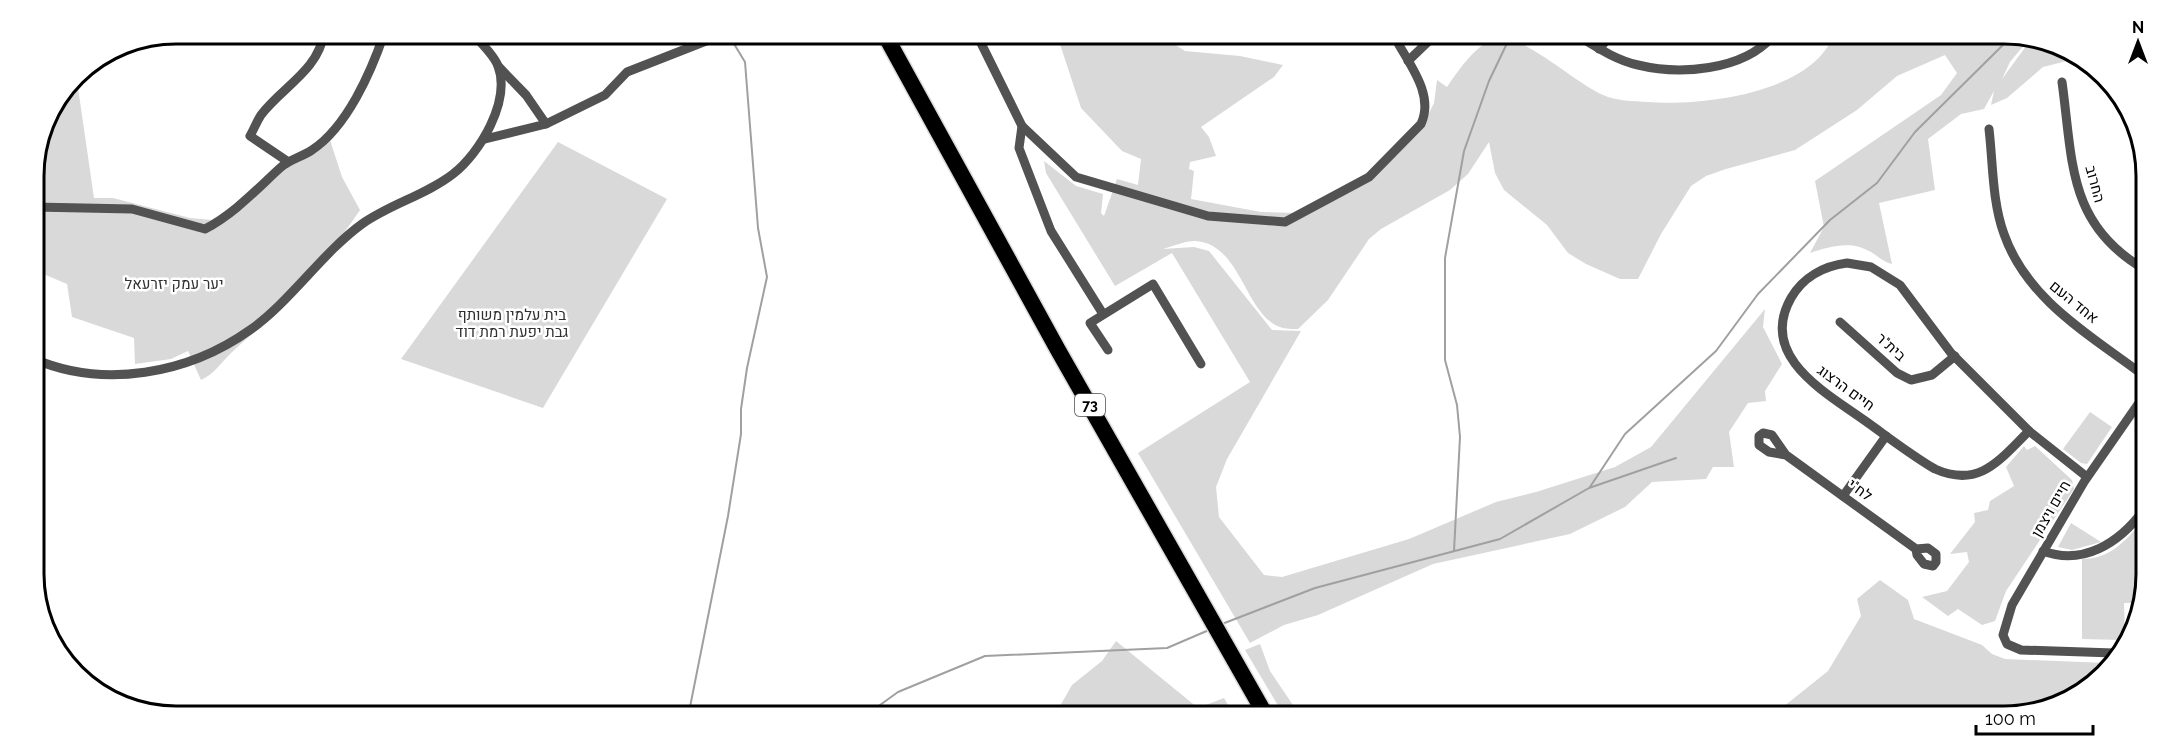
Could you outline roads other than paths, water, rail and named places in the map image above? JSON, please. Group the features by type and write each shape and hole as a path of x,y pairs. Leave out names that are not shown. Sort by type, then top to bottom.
{"highway":[{"name":"73","path":"890,44 1058,350 1260,705"},
{"name":"73","path":"894,44 918,93"}],"street":[{"path":"287,161 250,136 262,114 294,83 316,57 320,44"},
{"path":"44,207 132,209 206,229 222,220 287,161 312,150 329,136 366,78 380,44"},
{"path":"481,44 498,66 526,94 546,124"},
{"path":"485,139 546,124 605,95 627,72 698,44"},
{"path":"981,44 1022,126 1076,177 1208,216 1285,222 1369,177 1421,124 1426,114 1426,97 1398,44"},
{"path":"1408,61 1426,44"},
{"path":"1591,44 1636,65 1686,69 1736,60 1764,44"},
{"path":"1599,49 1603,44"},
{"path":"44,363 60,370 111,376 172,368 210,352 250,330 362,224 454,174 485,139 499,104 501,83 498,66"},
{"name":"החרוב","path":"2062,82 2081,202 2097,230 2109,244 2136,264"},
{"path":"1022,126 1019,148 1051,231 1103,314"},
{"name":"אחד העם","path":"1989,129 1997,208 2003,232 2021,269 2033,287 2052,307 2136,370"},
{"name":"חיים הרצוג","path":"2029,431 1986,470 1960,477 1935,469 1814,384 1790,356 1783,336 1784,316 1799,286 1823,269 1835,265 1860,264 1882,271 1900,285 1955,356 2029,431 2087,477"},
{"path":"1108,350 1090,323 1153,284 1201,364"},
{"name":"בית\"ר","path":"1840,322 1897,373 1911,380 1932,375 1955,356"},
{"name":"חיים ויצמן","path":"2110,652 2021,650 2007,644 2003,635 2007,617 2043,551 2087,477 2136,407"},
{"path":"1843,496 1886,436"},
{"name":"לח\"י","path":"1786,455 1916,549"},
{"path":"2043,551 2067,556 2099,549 2119,537 2136,519"}],"waterway":[{"path":"690,706 728,516 741,434 741,409 747,368 767,277 758,228 745,62 734,44"},
{"path":"1454,551 1460,437 1457,405 1445,360 1445,258 1464,151 1489,81 1507,44"},
{"path":"1590,487 1625,434 1716,351 1758,294 1830,220 1877,183 1915,132 2004,44"},
{"path":"1222,624 1315,588 1500,539 1589,488 1676,458"},
{"path":"879,706 898,692 985,656 1167,648 1209,630"}],"park label":[{"name":"יער עמק יזרעאל","path":"174,284"},
{"name":"בית עלמין משותף גבת יפעת רמת דוד","path":"512,324"}]}
